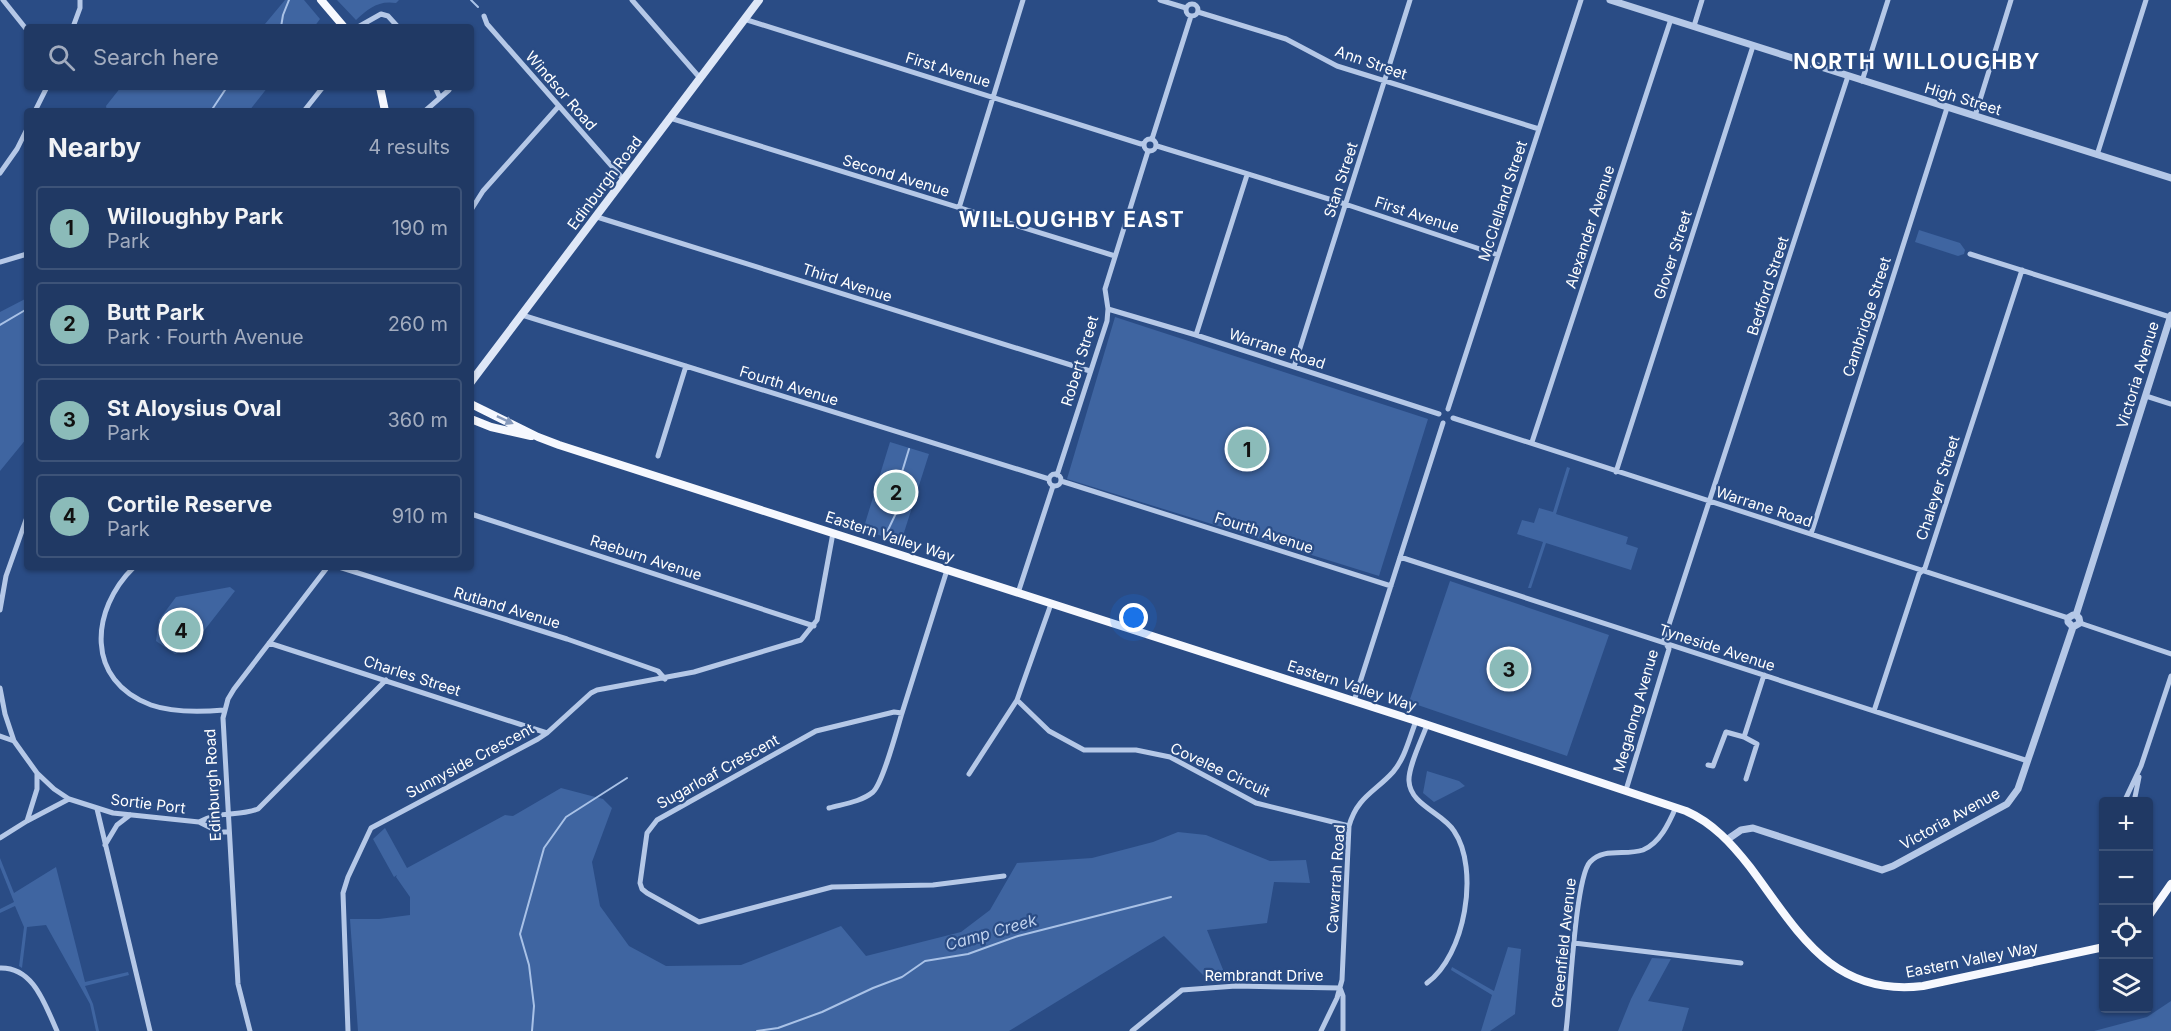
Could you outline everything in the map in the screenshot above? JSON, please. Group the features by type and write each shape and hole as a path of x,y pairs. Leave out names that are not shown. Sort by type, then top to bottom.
{"main road":[{"path":"321,0 341,24"},
{"name":"Edinburgh Road","path":"474,378 759,0"},
{"path":"381,90 384,108"},
{"name":"Eastern Valley Way","path":"474,405 538,437"},
{"name":"Eastern Valley Way","path":"474,420 490,428 538,437 1676,807 1703,820 1728,839 1812,948 1833,966 1868,983 1892,987 1923,986 2099,947"},
{"path":"2153,910 2171,884"}],"street":[{"path":"3,0 24,26"},
{"path":"74,24 80,11 80,0"},
{"path":"632,0 700,78"},
{"path":"959,208 1023,0"},
{"path":"1160,0 1186,8"},
{"name":"Stan Street","path":"1294,367 1410,0"},
{"name":"McClelland Street","path":"1448,409 1581,0"},
{"name":"High Street","path":"1610,0 2171,178"},
{"path":"1694,26 1702,0"},
{"path":"1862,81 1888,0"},
{"path":"1975,116 2011,0"},
{"path":"2097,155 2146,0"},
{"path":"1152,139 1144,143 1148,151 1155,150 1156,146 1152,139 1191,16 1198,12 1195,2 1186,8"},
{"path":"1186,8 1191,16"},
{"name":"Ann Street","path":"1198,12 1286,39 1337,66 1539,129"},
{"path":"363,24 381,14 395,24"},
{"name":"Windsor Road","path":"484,16 487,24 624,180"},
{"path":"370,24 372,19"},
{"name":"First Avenue","path":"744,19 1141,144 1144,143"},
{"name":"Alexander Avenue","path":"1532,442 1671,20"},
{"name":"Glover Street","path":"1616,472 1753,46"},
{"name":"Bedford Street","path":"1710,502 1848,76"},
{"path":"36,108 46,90"},
{"path":"306,108 320,90"},
{"path":"436,90 440,98"},
{"path":"428,108 449,90"},
{"path":"474,205 483,191 558,107"},
{"name":"Cambridge Street","path":"1810,534 1947,108"},
{"name":"Second Avenue","path":"670,118 1115,256"},
{"path":"0,173 24,135"},
{"name":"First Avenue","path":"1156,146 1345,204 1498,255"},
{"name":"Robert Street","path":"1057,475 1107,321 1105,289 1148,151"},
{"path":"1196,335 1247,175"},
{"name":"Third Avenue","path":"597,217 1090,371"},
{"path":"1970,254 2171,316"},
{"path":"0,262 24,255"},
{"name":"Chaleyer Street","path":"1874,711 1919,574 1925,568 2022,270"},
{"name":"Warrane Road","path":"1108,309 1196,335 1439,414"},
{"name":"Fourth Avenue","path":"522,315 1049,479"},
{"name":"Victoria Avenue","path":"2076,615 2171,316"},
{"path":"658,456 686,366"},
{"path":"2146,396 2171,404"},
{"path":"1443,409 1448,409 1453,414 1453,418 1448,423 1443,423 1439,414 1443,409"},
{"name":"Warrane Road","path":"1453,418 2068,618"},
{"path":"1354,701 1443,423"},
{"path":"1018,593 1053,486 1049,479 1057,475 1061,481 1059,485 1053,486"},
{"name":"Fourth Avenue","path":"1061,481 1390,586"},
{"name":"Megalong Avenue","path":"1626,790 1669,649 1664,640 1710,502"},
{"name":"Raeburn Avenue","path":"474,515 814,626"},
{"path":"0,610 6,576 24,524"},
{"path":"814,626 819,613 833,533"},
{"name":"Tyneside Avenue","path":"1400,557 2028,761"},
{"path":"131,570 117,585 101,622 102,652 111,674 137,699 153,706 203,712 224,710"},
{"name":"Edinburgh Road","path":"250,1031 238,984 222,727 224,710 231,694 324,570"},
{"name":"Rutland Avenue","path":"348,570 567,639 658,671 665,679"},
{"path":"829,808 857,800 874,791 886,762 947,570"},
{"path":"969,774 1017,700 1051,604"},
{"path":"2076,625 2079,618 2076,615 2068,618 2069,624 2171,654"},
{"name":"Victoria Avenue","path":"1728,839 1741,830 1753,828 1869,867 1887,869 2007,804 2016,793 2076,625"},
{"name":"Sunnyside Crescent","path":"348,1031 343,893 370,828 547,733 597,690 665,679 795,642 806,636 814,626"},
{"name":"Charles Street","path":"269,644 547,733"},
{"path":"1744,737 1764,675"},
{"path":"2135,797 2141,766 2171,676"},
{"name":"Sortie Port","path":"199,822 210,816 250,812 258,809 386,680"},
{"name":"Sortie Port","path":"0,688 5,714 14,741 37,773 69,799 97,809 199,822 212,830 228,832"},
{"name":"Covelee Circuit","path":"1017,700 1049,731 1084,750 1136,750 1170,757 1256,803 1349,826"},
{"name":"Sugarloaf Crescent","path":"902,713 894,712 816,731 657,820 647,833 642,866 642,889 699,922 832,887 933,885 1004,876"},
{"path":"0,719 5,714"},
{"name":"Cawarrah Road","path":"1340,988 1349,826 1362,800 1399,765 1416,721"},
{"path":"1427,725 1408,781 1419,801 1455,831 1463,850 1466,883 1464,913 1453,949 1444,967 1427,982"},
{"path":"1708,765 1713,766 1726,732 1744,737 1757,744 1746,780"},
{"path":"0,736 14,741"},
{"path":"2126,797 2141,766"},
{"path":"27,820 37,789 37,773"},
{"path":"0,838 27,820 69,799"},
{"name":"Greenfield Avenue","path":"1566,1031 1582,876 1589,863 1595,858 1609,853 1634,852 1647,847 1665,829 1676,807"},
{"path":"97,809 150,1031"},
{"path":"105,845 117,825 130,815"},
{"path":"1574,943 1741,963"},
{"path":"0,968 15,969 27,977 37,989 57,1031"},
{"name":"Rembrandt Drive","path":"1132,1031 1182,990 1247,986 1340,988"},
{"path":"1321,1031 1340,988"},
{"path":"1340,988 1343,996 1343,1031"}],"shaded area":[{"path":"285,0 304,0 320,19 316,24 265,24"},
{"path":"337,0 399,0 396,3 390,2 374,6 356,20"},
{"path":"119,90 266,90 251,108 106,108"},
{"path":"1919,230 1960,243 1965,250 1964,254 1958,256 1915,242"},
{"path":"24,300 24,442 0,471 0,312"},
{"path":"1115,317 1428,419 1379,576 1067,479"},
{"path":"890,442 929,454 901,542 863,530"},
{"path":"1567,467 1570,468 1556,514 1628,537 1626,544 1638,548 1631,570 1546,543 1531,588 1528,588 1543,542 1517,534 1522,520 1534,523 1539,508 1553,512"},
{"path":"1450,581 1609,635 1567,756 1409,702"},
{"path":"230,587 235,591 192,646 175,654 156,641 159,620 176,597"},
{"path":"1427,771 1459,781 1465,786 1434,802 1423,793"},
{"path":"561,788 603,799 612,808 592,862 600,906 629,946 666,966 741,965 841,926 866,956 961,932 990,910 1017,863 1092,858 1153,842 1178,832 1206,835 1270,861 1306,860 1310,883 1274,882 1267,923 1207,930 1226,977 1205,977 1164,936 1009,1031 358,1031 350,919 379,919 410,915 410,897 396,877 397,875 394,877 373,839 385,828 407,868 505,815 513,816"},
{"path":"0,858 14,893 56,867 85,982 128,972 129,975 85,986 93,1004 99,1031 96,1031 90,1004 46,925 27,927 22,968 19,966 24,927 15,906 0,913 0,909 14,902 0,867"},
{"path":"1508,947 1521,949 1515,1014 1490,1031 1481,1031 1492,995 1451,970 1452,967 1494,991"},
{"path":"1652,958 1671,959 1648,1001 1689,1008 1682,1031 1618,1031 1631,999"},
{"path":"2171,1001 2171,1031 2094,1031 2147,1017"}],"waterway":[{"path":"282,24 289,0"},
{"path":"471,0 478,7"},
{"path":"213,108 225,90"},
{"path":"0,325 24,311"},
{"path":"887,532 909,486 902,472 909,449"},
{"path":"532,1031 534,1006 529,965 520,934 544,848 566,817 627,778"},
{"name":"Camp Creek","path":"757,1031 778,1028 822,1012 902,977 925,961 968,954 1018,936 1171,897"}],"place":[{"name":"Willoughby Park","path":"1247,449"},
{"name":"Butt Park","path":"896,492"},
{"name":"Cortile Reserve","path":"181,630"},
{"name":"St Aloysius Oval","path":"1509,669"}],"district":[{"name":"NORTH WILLOUGHBY","path":"1917,62"},
{"name":"WILLOUGHBY EAST","path":"1072,220"}]}
